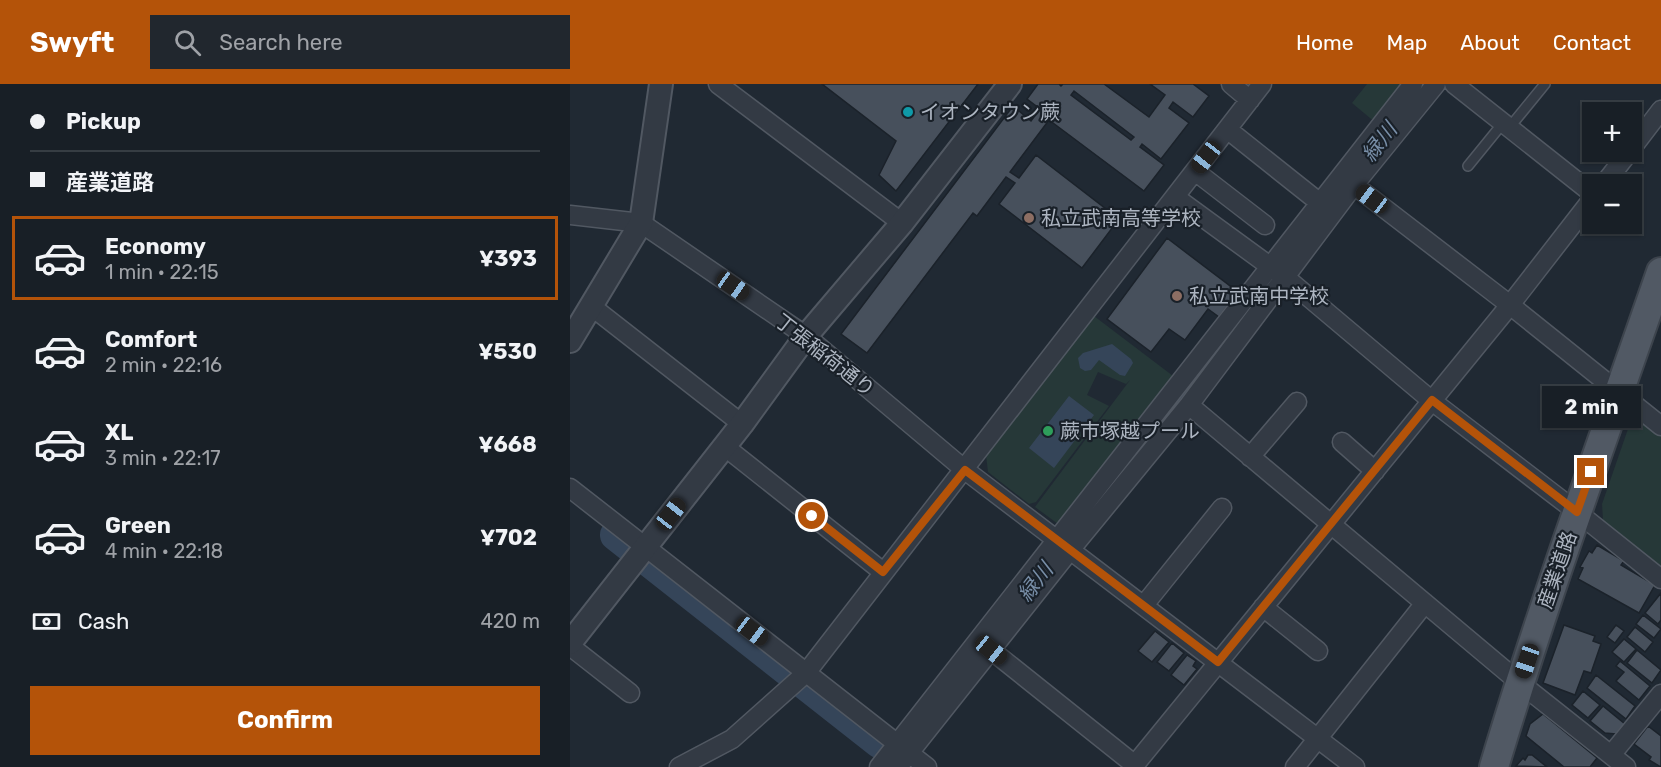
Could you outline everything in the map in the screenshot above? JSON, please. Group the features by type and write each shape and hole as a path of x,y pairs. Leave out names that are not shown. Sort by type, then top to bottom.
{"main road":[{"name":"産業道路","path":"1494,767 1577,512 1661,272"}],"street":[{"path":"570,341 641,223 661,84"},
{"path":"718,84 902,223"},
{"path":"630,693 570,644 742,424 806,336 902,223 1010,84"},
{"path":"1231,84 1250,100"},
{"path":"679,767 732,739 801,677 965,470 1262,84"},
{"path":"897,754 991,650 1064,545 1189,405 1278,272 1320,203 1413,84"},
{"path":"897,754 1278,272 1354,185 1436,84"},
{"path":"1454,84 1582,187"},
{"path":"1642,135 1661,110"},
{"path":"1227,129 1320,203"},
{"path":"1612,174 1621,162"},
{"path":"1195,171 1265,225"},
{"path":"1354,185 1510,305 1661,426"},
{"path":"1175,197 1278,272 1432,400 1661,579"},
{"path":"991,650 1134,766 1510,305 1582,210"},
{"name":"丁張稲荷通り","path":"570,215 641,223 806,336 965,470 1355,767"},
{"path":"591,306 742,424"},
{"path":"1250,457 1297,402"},
{"path":"1189,405 1520,682 1626,767"},
{"path":"1342,442 1376,471"},
{"path":"724,446 883,572"},
{"path":"570,488 640,553 897,754 927,767"},
{"path":"1144,605 1222,507"},
{"path":"1295,767 1425,603"},
{"path":"1263,607 1318,651"},
{"path":"1611,755 1661,694"}],"lane":[{"path":"1468,166 1545,84"}],"shaded area":[{"path":"1367,84 1406,84 1376,123 1352,103"},
{"name":"蕨市塚越プール","path":"1094,316 1177,379 1058,524 1035,507 1130,380 1126,384 1098,372 1087,395 1109,406 1036,502 1029,504 988,472 986,455"},
{"path":"1644,421 1661,434 1661,566 1603,520 1602,504 1629,426"}],"water":[{"path":"1112,344 1133,363 1125,376 1099,360 1091,370 1085,371 1080,368 1078,358 1083,353"},
{"path":"1069,396 1094,415 1054,468 1029,448"}],"building":[{"name":"イオンタウン蕨","path":"822,84 978,84 896,191 879,175 896,141"},
{"path":"1038,84 1059,84 1061,86 1063,84 1104,84 1149,117 1165,95 1150,84 1193,84 1209,96 1193,117 1173,102 1169,108 1189,123 1161,159 1142,144 1140,147 1164,165 1144,191 1049,120 1010,172 1019,178 1036,155 1119,219 1082,268 999,204 1015,183 1006,177 977,216 973,213 867,353 841,334 1013,106 1031,121 1040,109 1027,99","holes":["1074,91 1134,137 1131,140 1071,95"]},
{"path":"1167,238 1238,292 1219,317 1208,309 1185,340 1169,329 1151,352 1107,319"},
{"path":"1597,545 1624,561 1621,565 1655,585 1639,613 1578,579 1583,568 1580,567 1589,551 1592,553"},
{"path":"1661,593 1661,620 1658,624 1645,613"},
{"path":"1643,615 1661,629 1654,638 1636,624"},
{"path":"1564,625 1595,636 1593,641 1601,644 1591,673 1584,671 1575,695 1543,683"},
{"path":"1616,625 1624,631 1615,643 1607,637"},
{"path":"1635,627 1653,642 1645,652 1627,637"},
{"path":"1155,631 1169,642 1152,662 1138,651"},
{"path":"1624,639 1636,649 1624,662 1612,652"},
{"path":"1172,643 1184,653 1169,671 1157,662"},
{"path":"1637,650 1661,670 1652,683 1627,663"},
{"path":"1187,655 1196,661 1193,666 1197,669 1184,685 1171,675"},
{"path":"1620,661 1650,686 1639,700 1616,681 1624,672 1616,666"},
{"path":"1596,675 1635,706 1626,719 1587,688"},
{"path":"1583,691 1600,705 1588,718 1572,705"},
{"path":"1603,706 1625,724 1616,734 1605,733 1590,721"},
{"path":"1543,714 1597,758 1590,767 1564,767 1526,736 1530,724"},
{"path":"1648,726 1661,736 1661,767 1649,760 1651,757 1634,744"},
{"path":"1528,755 1532,755 1547,767 1516,766"}],"waterway":[{"name":"緑川","path":"1110,489 1257,298"},
{"name":"緑川","path":"616,535 879,742 896,750 908,745 917,733"}],"place":[{"name":"イオンタウン蕨","path":"908,112"},
{"name":"私立武南高等学校","path":"1029,218"},
{"name":"私立武南中学校","path":"1177,296"},
{"name":"蕨市塚越プール","path":"1048,431"}],"route":[{"path":"812,516 883,572 965,470 1218,662 1432,400 1577,512 1591,472"}]}
